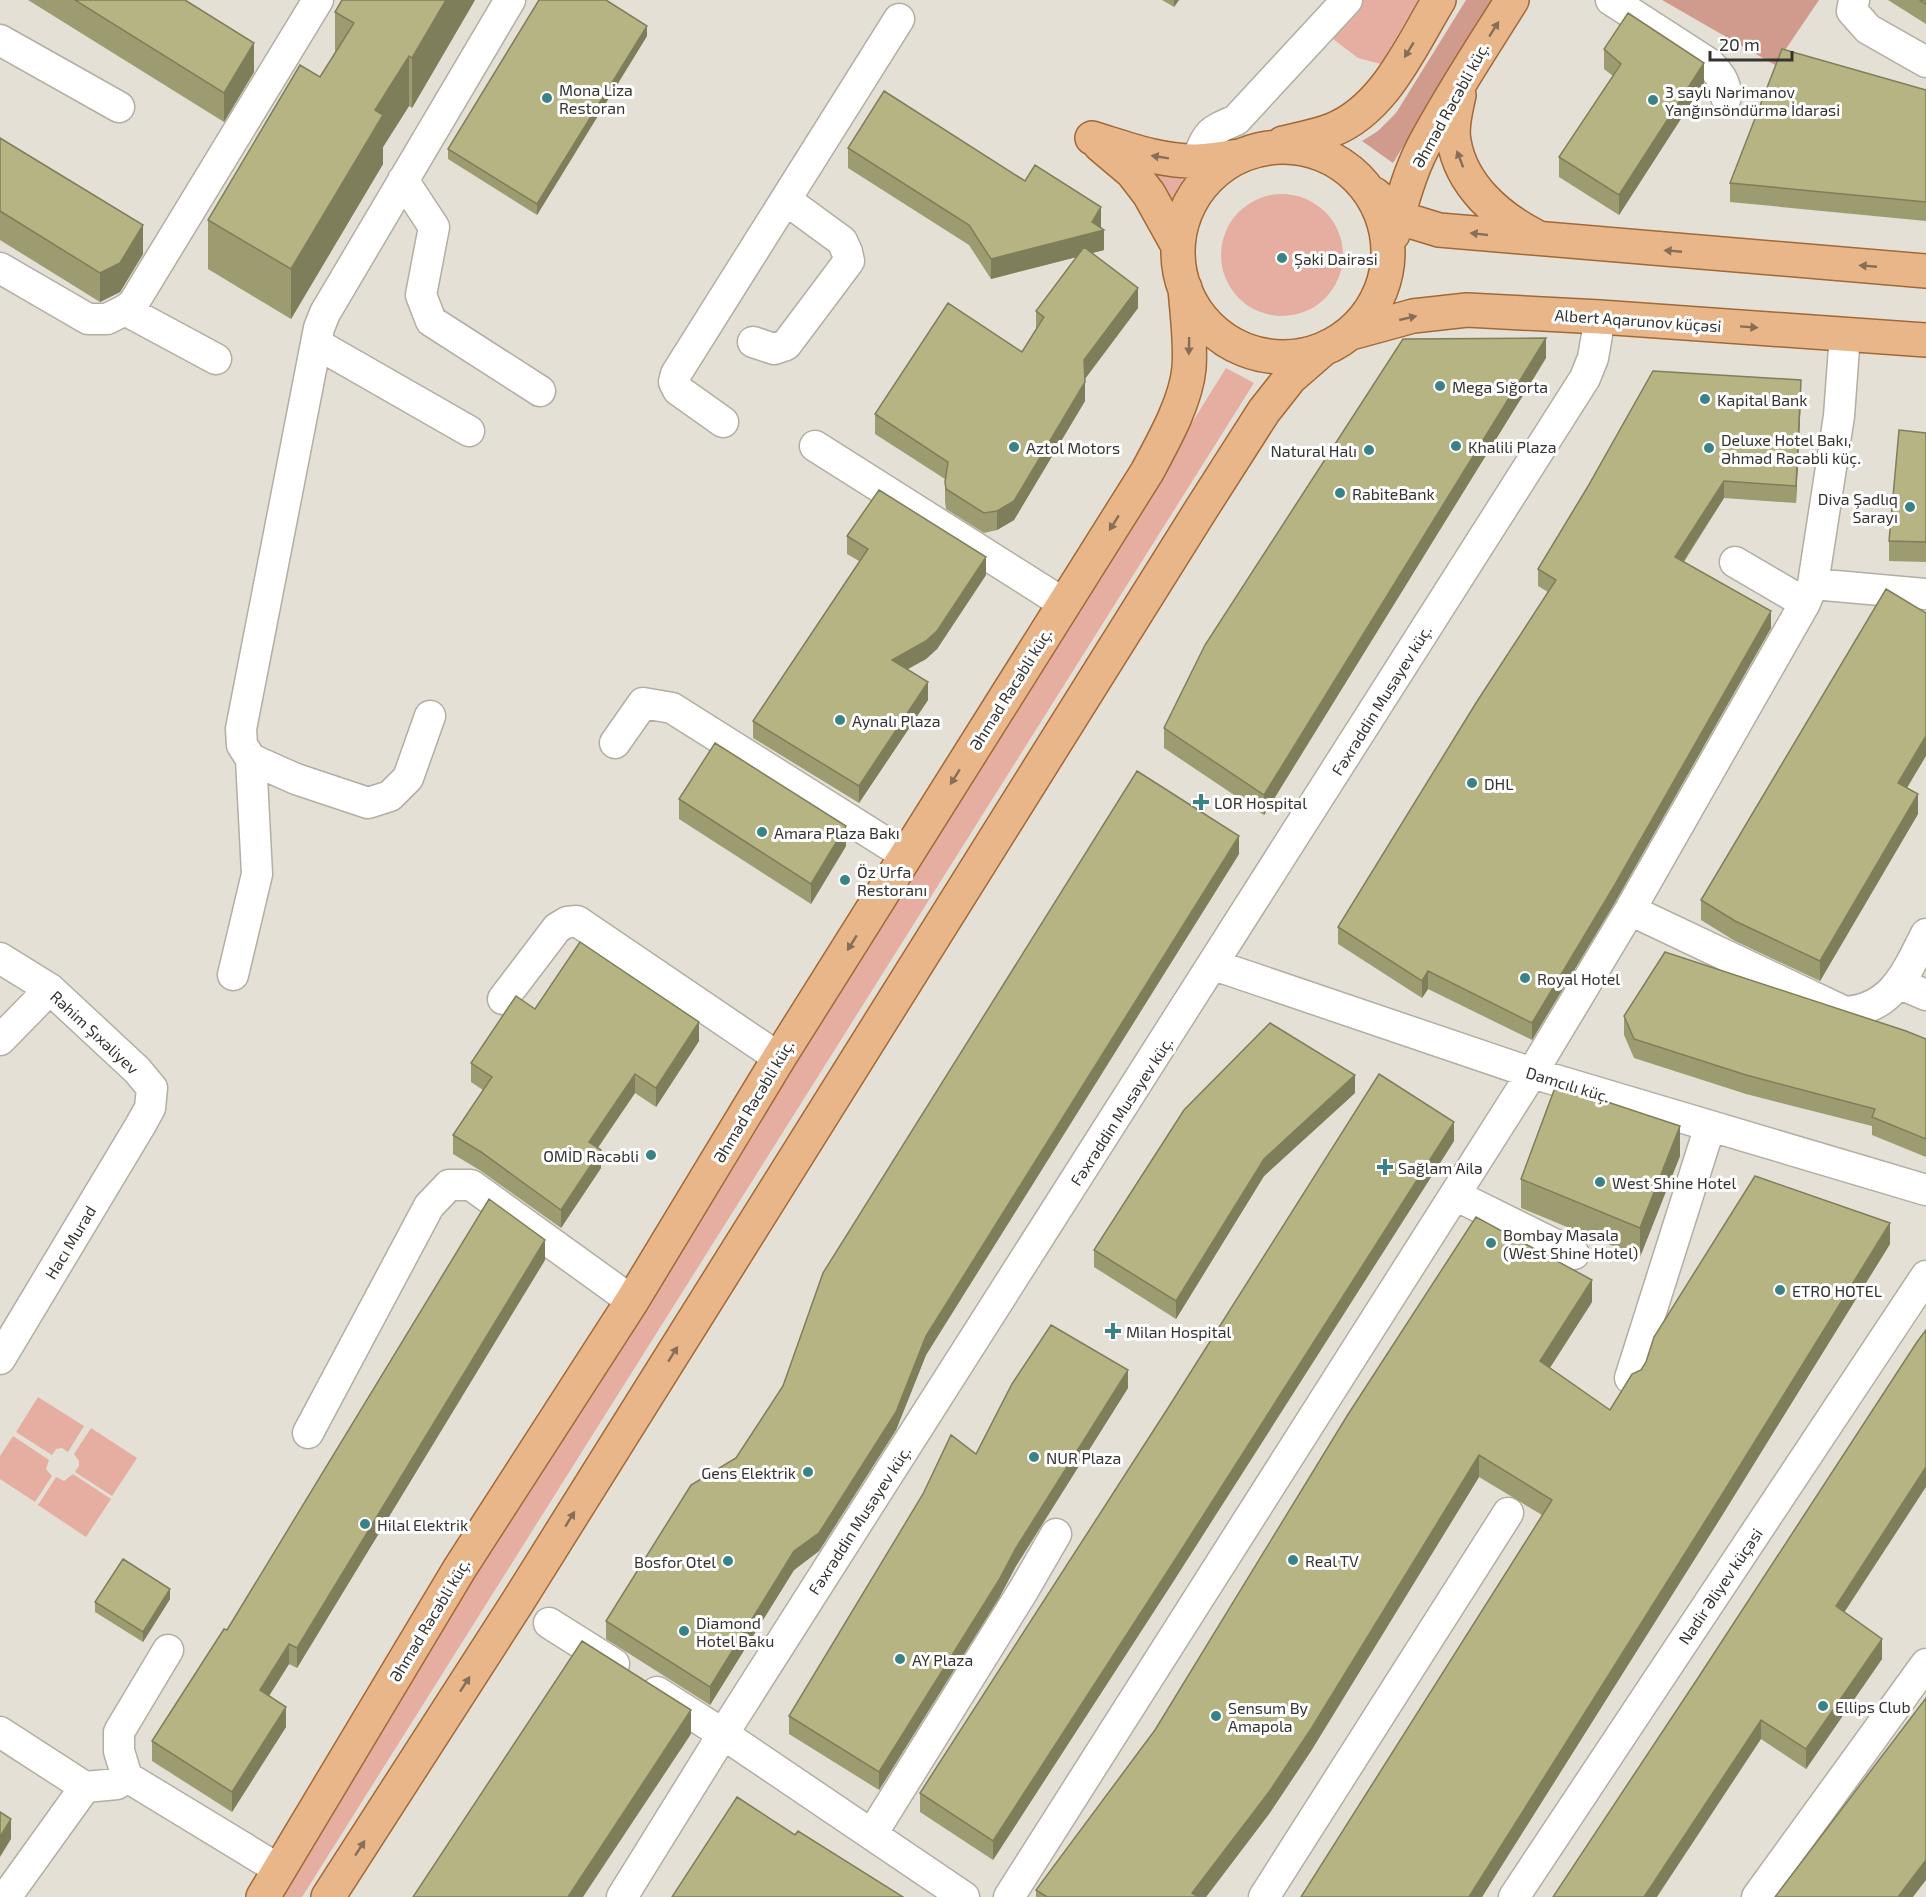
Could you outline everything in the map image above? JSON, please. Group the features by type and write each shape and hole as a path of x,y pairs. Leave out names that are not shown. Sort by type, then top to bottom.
{"main road":[{"path":"1321,351 1294,357 1266,356 1240,348 1216,333 1198,312 1185,288 1181,274 1178,246 1184,218 1196,193 1215,172 1252,152 1332,130 1356,117 1383,93 1439,0"},
{"name":"Əhməd Rəcəbli küç.","path":"1389,250 1409,179 1423,147 1512,0"},
{"path":"1464,76 1455,110 1453,140 1460,162 1473,186 1499,214 1519,228 1545,241"},
{"path":"1178,246 1149,194 1132,172 1092,138 1151,156 1196,161 1294,147 1321,154 1345,167 1398,216 1413,224 1439,230 1545,241 1926,271"},
{"path":"328,1897 517,1603 1264,411 1290,378 1321,351 1351,333 1371,310 1384,282 1389,250 1386,228 1378,206 1365,186"},
{"name":"Əhməd Rəcəbli küç.","path":"263,1897 460,1568 632,1301 779,1058 1147,472 1178,406 1188,370 1189,334 1185,288"},
{"name":"Albert Aqarunov küçəsi","path":"1351,333 1413,316 1467,310 1600,316 1926,340"}],"street":[{"path":"0,268 88,319 107,319 133,304 318,0"},
{"path":"233,975 257,874 251,759 242,745 241,729 319,328 325,313 510,0"},
{"path":"1196,161 1208,134 1236,120 1269,87 1347,0"},
{"path":"1611,0 1710,64 1722,76 1726,98"},
{"path":"1854,0 1852,11 1868,29 1926,62"},
{"path":"723,422 678,390 674,382 676,374 899,19"},
{"path":"0,40 119,107"},
{"path":"403,180 435,227 421,295 431,321 540,391"},
{"path":"753,342 774,349 786,345 849,261 842,241 786,200"},
{"path":"125,310 216,358"},
{"name":"Fəxrəddin Musayev küç.","path":"622,1897 723,1734 1214,965 1585,378 1593,358 1600,316"},
{"path":"1009,1897 1532,1073 1630,910 1809,594 1839,416 1845,334"},
{"path":"317,344 469,431"},
{"path":"815,446 1063,603"},
{"path":"1735,561 1809,594 1926,594"},
{"path":"615,743 643,703 672,708 906,855"},
{"path":"251,759 296,779 368,803 390,796 408,778 430,716"},
{"path":"1630,910 1845,1012 1862,1011 1913,989 1926,934"},
{"path":"503,999 557,928 567,922 577,921 779,1058"},
{"name":"Rəhim Şıxəliyev","path":"0,958 50,989 137,1070 152,1088 150,1108 140,1126"},
{"name":"Damcılı küç.","path":"1214,965 1532,1073 1926,1190"},
{"path":"0,1040 50,989"},
{"name":"Hacı Murad","path":"0,1359 140,1126"},
{"path":"1630,1378 1710,1126"},
{"path":"308,1433 429,1206 449,1185 471,1185 632,1301"},
{"path":"1455,1194 1574,1254"},
{"name":"Nadir Əliyev küçəsi","path":"1514,1897 1926,1276"},
{"path":"1264,1897 1508,1513"},
{"path":"872,1834 1056,1534"},
{"path":"549,1623 723,1734 964,1897"},
{"path":"168,1650 119,1732 119,1751 126,1777 280,1870"},
{"path":"1757,1897 1926,1664"},
{"path":"0,1732 84,1787 117,1784 126,1777"},
{"path":"6,1897 84,1787"}],"shaded area":[{"path":"1356,0 1418,0 1381,64 1358,58 1333,39"},
{"path":"1466,0 1493,0 1393,163 1362,141 1378,131 1396,113"},
{"path":"1662,0 1819,0 1775,65"},
{"path":"1135,163 1192,182 1177,207"},
{"name":"Şəki Dairəsi","path":"1282,194 1306,198 1325,212 1339,231 1343,255 1339,279 1325,298 1306,312 1282,316 1258,312 1239,298 1225,279 1221,255 1225,231 1239,212 1258,198"},
{"path":"1226,368 1254,383 302,1897 274,1897"},
{"path":"38,1397 84,1426 68,1452 62,1448 56,1449 52,1455 16,1432"},
{"path":"91,1428 137,1458 112,1496 75,1472 79,1461 74,1454"},
{"path":"13,1436 49,1460 46,1469 52,1476 35,1502 0,1479 0,1456"},
{"path":"73,1474 111,1499 86,1537 38,1505 56,1477 64,1481"}],"building":[{"path":"75,0 185,0 254,43 224,93"},
{"path":"342,0 446,0 412,58 409,56 375,110 383,115 291,269 208,220 300,65 320,77 354,23 335,12"},
{"name":"Mona Liza Restoran","path":"539,0 606,0 647,26 537,204 448,149"},
{"path":"1628,13 1704,63 1619,195 1559,157 1621,64 1604,49"},
{"path":"1782,49 1926,90 1926,202 1730,183"},
{"path":"884,91 1025,181 1035,165 1101,207 1092,222 1104,230 991,259 969,225 848,148"},
{"path":"0,138 143,225 120,263 100,273 0,211"},
{"path":"1084,247 1138,288 1084,360 1085,382 1014,501 997,511 984,513 946,489 948,462 875,414 948,303 1022,352 1044,317 1036,311"},
{"path":"1546,338 1264,795 1164,728 1205,645 1403,339"},
{"path":"1653,371 1801,380 1796,486 1724,481 1675,557 1771,611 1614,886 1532,1023 1428,971 1422,981 1338,927 1476,703 1556,580 1538,569"},
{"name":"Diva Şadlıq Sarayı","path":"1899,430 1926,433 1926,542 1889,541"},
{"path":"879,490 986,557 937,631 926,641 892,660 928,682 859,786 753,721 868,549 847,536"},
{"path":"1886,589 1926,613 1926,736 1898,783 1918,794 1820,961 1735,921 1701,900"},
{"name":"Amara Plaza Bakı","path":"715,743 846,826 811,884 679,799"},
{"path":"1137,771 1239,836 926,1336 896,1412 819,1533 794,1551 710,1687 606,1621 691,1485 736,1458 783,1386 823,1273"},
{"path":"580,942 699,1022 656,1088 635,1074 589,1142 601,1150 561,1210 481,1152 453,1135 492,1077 471,1063 516,996 535,1009"},
{"path":"1665,952 1926,1039 1926,1139 1872,1117 1875,1109 1746,1075 1634,1039 1624,1016"},
{"path":"1270,1023 1355,1075 1264,1159 1176,1301 1094,1250 1184,1110"},
{"path":"1379,1074 1454,1122 993,1841 920,1793 1168,1408"},
{"name":"West Shine Hotel","path":"1556,1085 1680,1126 1640,1228 1521,1179"},
{"path":"1755,1176 1890,1223 1469,1897 1301,1897 1552,1500 1479,1455 1311,1729 1269,1792 1192,1893 1198,1897 1047,1897 1036,1890 1155,1730 1347,1416 1476,1217 1592,1280 1540,1361 1610,1410 1632,1374 1641,1370 1646,1362 1654,1337"},
{"path":"489,1199 545,1240 297,1648 289,1644 260,1690 286,1707 232,1792 152,1741 224,1629 227,1630"},
{"path":"1051,1325 1128,1370 879,1772 789,1716 923,1494 951,1435 976,1454 1012,1384"},
{"path":"1926,1330 1926,1467 1836,1606 1882,1639 1806,1749 1761,1720 1644,1897 1553,1897 1917,1342"},
{"path":"123,1559 170,1589 143,1632 95,1602"},
{"path":"582,1641 691,1710 568,1897 413,1897"},
{"path":"1926,1698 1926,1860 1898,1897 1775,1897"},
{"path":"737,1797 795,1835 798,1831 903,1897 672,1897"},
{"path":"0,1812 11,1819 0,1837"}],"place":[{"name":"Mona Liza Restoran","path":"547,98"},
{"name":"3 saylı Nərimanov Yanğınsöndürmə İdarəsi","path":"1653,100"},
{"name":"Şəki Dairəsi","path":"1282,258"},
{"name":"Mega Sığorta","path":"1440,386"},
{"name":"Kapital Bank","path":"1705,399"},
{"name":"Khalili Plaza","path":"1456,446"},
{"name":"Aztol Motors","path":"1014,447"},
{"name":"Deluxe Hotel Bakı, Əhməd Rəcəbli küç.","path":"1709,448"},
{"name":"Natural Halı","path":"1369,450"},
{"name":"RabiteBank","path":"1340,493"},
{"name":"Diva Şadlıq Sarayı","path":"1910,507"},
{"name":"Aynalı Plaza","path":"840,720"},
{"name":"DHL","path":"1472,783"},
{"name":"LOR Hospital","path":"1201,802"},
{"name":"Amara Plaza Bakı","path":"762,832"},
{"name":"Öz Urfa Restoranı","path":"845,880"},
{"name":"Royal Hotel","path":"1525,978"},
{"name":"OMİD Rəcəbli","path":"651,1155"},
{"name":"Sağlam Ailə","path":"1385,1167"},
{"name":"West Shine Hotel","path":"1600,1182"},
{"name":"Bombay Masala (West Shine Hotel)","path":"1491,1243"},
{"name":"ETRO HOTEL","path":"1780,1290"},
{"name":"Milan Hospital","path":"1113,1331"},
{"name":"NUR Plaza","path":"1034,1457"},
{"name":"Gens Elektrik","path":"808,1472"},
{"name":"Hilal Elektrik","path":"365,1524"},
{"name":"Real TV","path":"1293,1560"},
{"name":"Bosfor Otel","path":"728,1561"},
{"name":"Diamond Hotel Baku","path":"684,1631"},
{"name":"AY Plaza","path":"900,1659"},
{"name":"Ellips Club","path":"1823,1706"},
{"name":"Sensum By Amapola","path":"1216,1716"}]}
